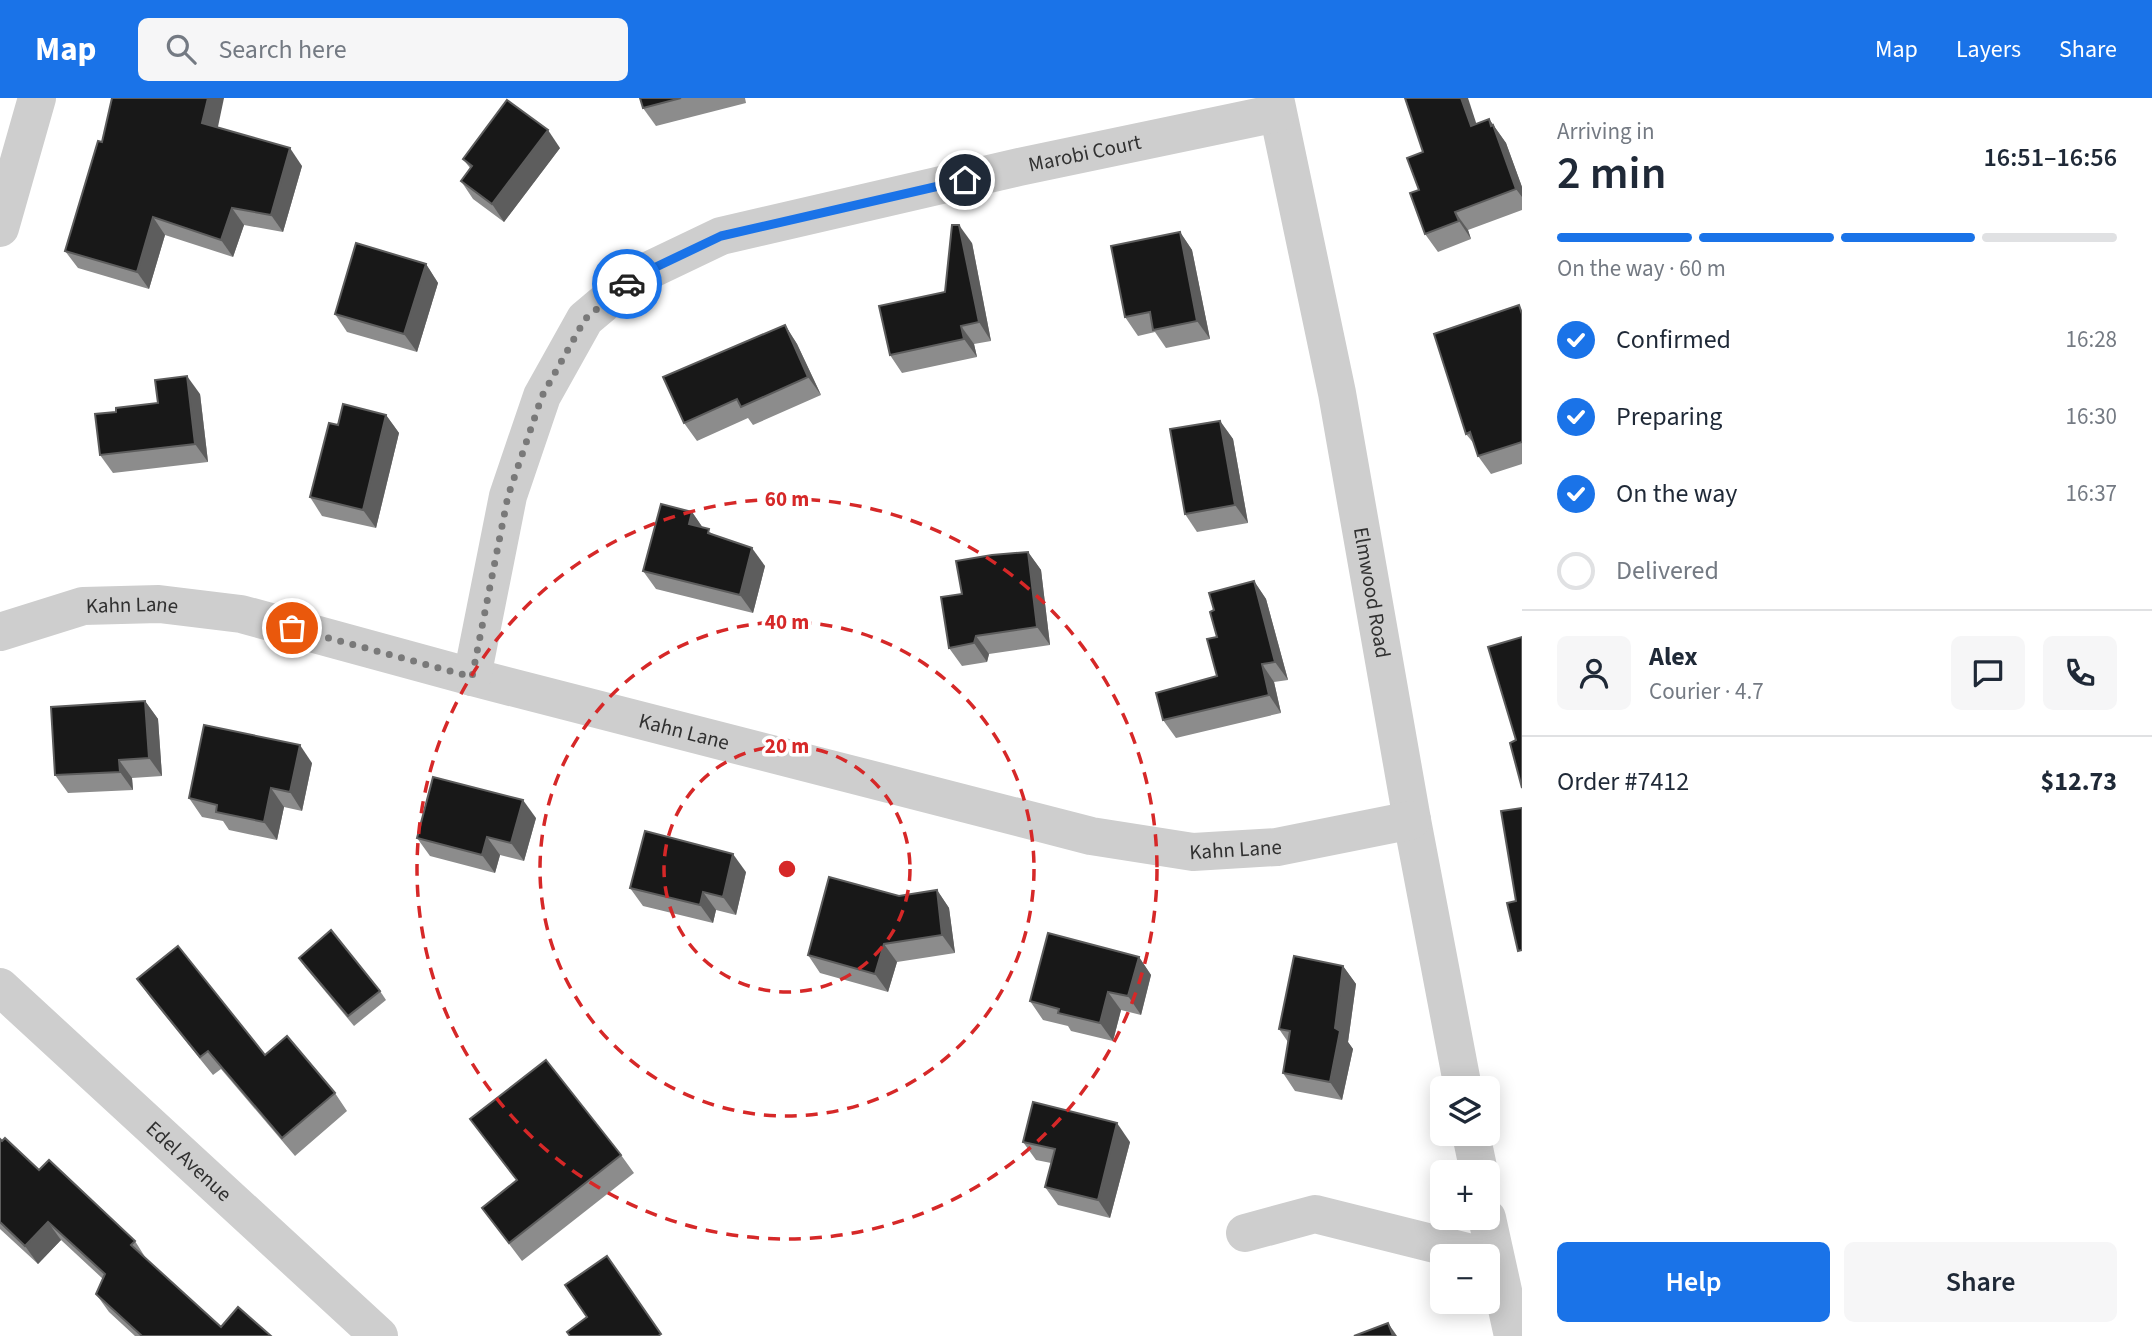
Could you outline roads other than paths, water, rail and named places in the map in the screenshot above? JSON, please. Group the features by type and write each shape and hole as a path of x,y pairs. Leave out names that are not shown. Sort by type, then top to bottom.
{"street":[{"path":"0,228 37,98"},
{"name":"Marobi Court","path":"472,677 508,496 542,396 585,319 635,277 721,236 1276,105"},
{"name":"Elmwood Road","path":"1276,105 1337,393 1412,820 1461,1076"},
{"name":"Kahn Lane","path":"0,632 83,606 159,604 241,614 472,677 1091,836 1193,852 1277,847 1412,820"},
{"name":"Edel Avenue","path":"0,987 379,1336"},
{"path":"1245,1233 1315,1214 1434,1244"},
{"path":"1500,1294 1513,1336"}]}
